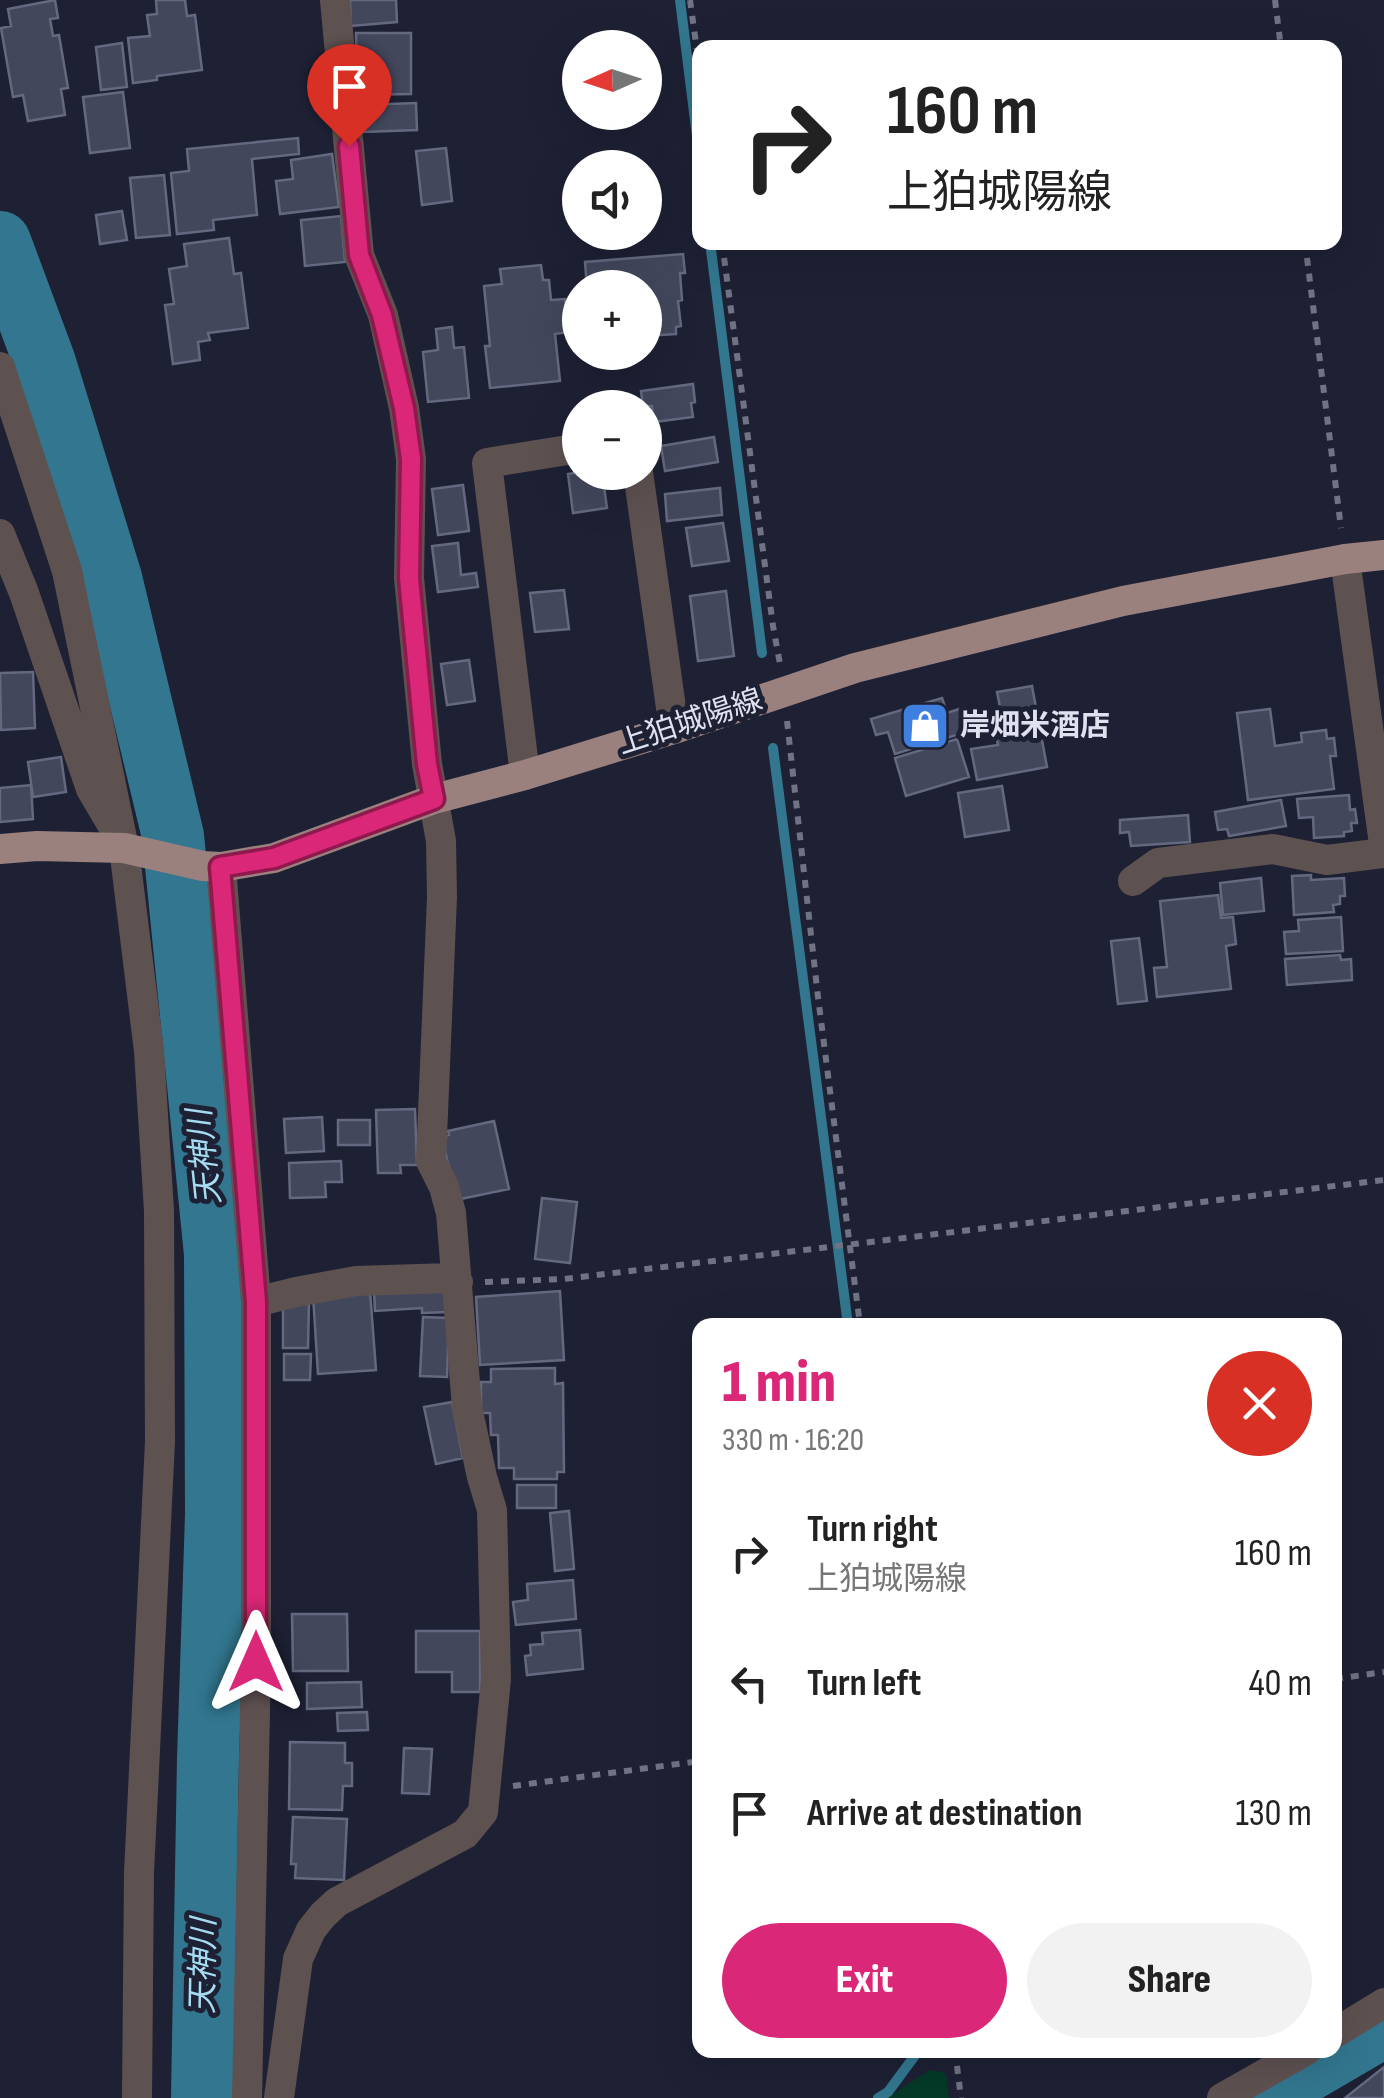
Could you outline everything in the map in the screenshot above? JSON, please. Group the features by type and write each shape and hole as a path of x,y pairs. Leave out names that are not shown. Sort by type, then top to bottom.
{"main road":[{"name":"上狛城陽線","path":"0,850 37,846 137,850 212,866 274,858 434,799 674,729 855,668 1123,601 1384,555"}],"street":[{"path":"279,2098 298,1959 311,1930 337,1902 465,1834 483,1812 496,1679 492,1510 467,1407 451,1213 431,1161 441,840 427,764 409,578 411,459 404,408 382,315 359,255 335,0"},
{"path":"0,367 67,572 137,850 159,1230 160,1440 139,1873 137,2098"},
{"path":"525,774 487,464 562,451"},
{"path":"641,490 674,729"},
{"path":"0,534 24,592 91,789 137,850"},
{"path":"1345,559 1384,844"},
{"path":"1133,881 1158,863 1273,849 1327,860 1384,853"},
{"path":"212,866 256,1302 256,1662 247,2098"},
{"path":"256,1302 356,1281 450,1278 458,1282"},
{"path":"1342,2029 1384,2003"},
{"path":"1222,2098 1292,2058"}],"path":[{"path":"690,0 696,40"},
{"path":"1274,0 1279,40"},
{"path":"723,250 785,692 847,1246 859,1318"},
{"path":"1306,250 1345,559"},
{"path":"458,1282 564,1279 1384,1180"},
{"path":"1342,1677 1384,1672"},
{"path":"486,1789 692,1762"},
{"path":"956,2058 961,2098"}],"green space":[{"path":"930,2070 946,2073 949,2098 887,2098"}],"building":[{"path":"55,0 58,18 50,19 53,36 59,35 68,88 61,89 65,115 28,121 23,95 13,97 1,28 11,26 8,9"},
{"path":"156,0 185,0 187,16 195,15 202,70 133,83 128,38 150,36 147,15 157,14"},
{"path":"350,0 396,0 397,22 351,26"},
{"path":"356,33 411,33 411,94 357,95"},
{"path":"122,43 127,87 101,90 96,47"},
{"path":"123,92 130,148 90,153 83,97"},
{"path":"416,103 417,130 363,132 362,105"},
{"path":"298,138 299,154 252,159 257,215 213,220 214,230 177,234 171,173 189,171 187,149"},
{"path":"446,148 452,201 422,205 416,151"},
{"path":"332,154 339,207 280,214 276,181 293,179 291,160"},
{"path":"164,175 170,235 136,238 130,178"},
{"path":"122,211 127,240 100,244 96,215"},
{"path":"341,216 345,262 305,266 301,220"},
{"path":"229,238 234,274 241,273 248,328 208,333 210,340 198,342 200,360 173,364 165,305 174,304 169,269 187,266 184,244"},
{"path":"683,254 685,273 680,273 682,300 678,301 681,326 676,327 676,334 662,335 662,270 586,270 585,262"},
{"path":"541,265 543,280 549,280 551,300 562,299 562,333 555,334 560,381 490,388 484,286 502,284 500,269"},
{"path":"452,327 454,348 464,347 469,398 428,402 423,352 438,350 436,329"},
{"path":"693,384 693,417 662,421 662,390 648,390"},
{"path":"714,437 718,462 665,471 662,446"},
{"path":"463,485 469,531 438,535 432,489"},
{"path":"720,488 722,515 667,521 665,494"},
{"path":"570,490 604,490 607,508 573,513"},
{"path":"723,523 729,561 692,566 686,528"},
{"path":"458,543 461,575 476,573 478,587 438,592 432,546"},
{"path":"564,590 569,629 535,632 530,593"},
{"path":"726,591 734,656 698,661 690,596"},
{"path":"469,660 475,701 447,705 441,664"},
{"path":"33,672 35,728 1,730 0,673"},
{"path":"1032,686 1047,767 977,780 971,749 998,745 991,713 1001,712 997,692"},
{"path":"942,698 947,713 959,709 966,732 895,754 888,732 876,735 871,719"},
{"path":"1270,709 1275,746 1302,742 1301,733 1326,730 1327,739 1334,738 1336,756 1330,756 1334,789 1248,800 1237,713"},
{"path":"957,739 969,777 906,796 895,758"},
{"path":"61,757 66,792 33,797 28,762"},
{"path":"31,785 33,819 0,822 0,788"},
{"path":"1002,786 1009,830 965,837 958,793"},
{"path":"1349,795 1350,810 1355,809 1357,823 1351,823 1352,831 1344,832 1344,836 1314,838 1313,817 1299,818 1297,799"},
{"path":"1281,800 1286,826 1229,836 1227,829 1218,830 1215,812"},
{"path":"1188,815 1190,842 1131,846 1129,832 1120,833 1120,820"},
{"path":"1311,875 1311,880 1344,878 1345,896 1340,896 1340,904 1333,905 1334,912 1294,915 1292,876"},
{"path":"1261,878 1264,911 1223,915 1220,883"},
{"path":"1218,895 1221,918 1233,917 1236,944 1226,946 1231,989 1157,997 1154,968 1167,967 1160,901"},
{"path":"1341,917 1343,951 1286,954 1284,932 1299,931 1298,920"},
{"path":"1139,938 1147,1001 1118,1004 1111,941"},
{"path":"1340,955 1341,960 1351,959 1352,980 1287,985 1285,959"},
{"path":"415,1109 417,1165 400,1165 401,1173 378,1173 376,1110"},
{"path":"322,1117 324,1151 286,1153 284,1119"},
{"path":"338,1120 370,1120 370,1145 338,1145"},
{"path":"494,1121 509,1189 456,1200 442,1137 449,1135 448,1131"},
{"path":"341,1161 342,1182 325,1182 326,1197 290,1198 289,1163"},
{"path":"542,1198 577,1202 570,1263 535,1259"},
{"path":"445,1286 447,1312 422,1313 422,1308 375,1311 374,1290"},
{"path":"370,1291 376,1370 318,1374 313,1295"},
{"path":"560,1291 564,1360 480,1365 476,1297"},
{"path":"283,1301 309,1302 308,1348 283,1348"},
{"path":"423,1317 449,1318 447,1377 420,1376"},
{"path":"284,1354 311,1354 310,1380 284,1380"},
{"path":"555,1368 555,1384 563,1383 564,1472 557,1472 557,1479 514,1479 514,1468 499,1468 498,1435 491,1435 490,1413 481,1413 481,1382 491,1382 491,1369"},
{"path":"452,1402 463,1458 436,1464 424,1407"},
{"path":"517,1485 556,1485 556,1508 517,1508"},
{"path":"569,1511 574,1569 555,1571 550,1513"},
{"path":"573,1580 576,1619 516,1625 513,1602 528,1600 527,1584"},
{"path":"292,1614 347,1614 348,1671 293,1671"},
{"path":"580,1630 583,1669 527,1675 525,1656 531,1655 530,1645 543,1644 542,1633"},
{"path":"416,1631 480,1631 480,1692 452,1692 452,1672 416,1672"},
{"path":"361,1682 362,1707 307,1709 307,1683"},
{"path":"367,1712 368,1730 338,1731 337,1713"},
{"path":"290,1742 345,1743 345,1763 352,1763 352,1786 343,1786 342,1810 289,1809"},
{"path":"404,1748 432,1749 429,1794 402,1793"},
{"path":"293,1817 347,1819 344,1880 295,1878 296,1864 291,1864"},
{"path":"1384,2067 1384,2098 1345,2098"}],"waterway":[{"path":"680,0 692,97"},
{"name":"天神川","path":"0,242 45,363 111,578 173,836 215,1254 216,1515 202,2098"},
{"path":"711,250 762,653"},
{"path":"773,748 847,1318"},
{"path":"1342,2051 1384,2026"},
{"path":"878,2098 888,2092 913,2058"},
{"path":"1261,2098 1329,2058"}],"place":[{"name":"岸畑米酒店","path":"925,726"}],"route":[{"path":"256,1662 256,1302 220,867 274,858 434,799 427,764 409,578 411,459 404,408 382,315 359,255 349,146"}]}
